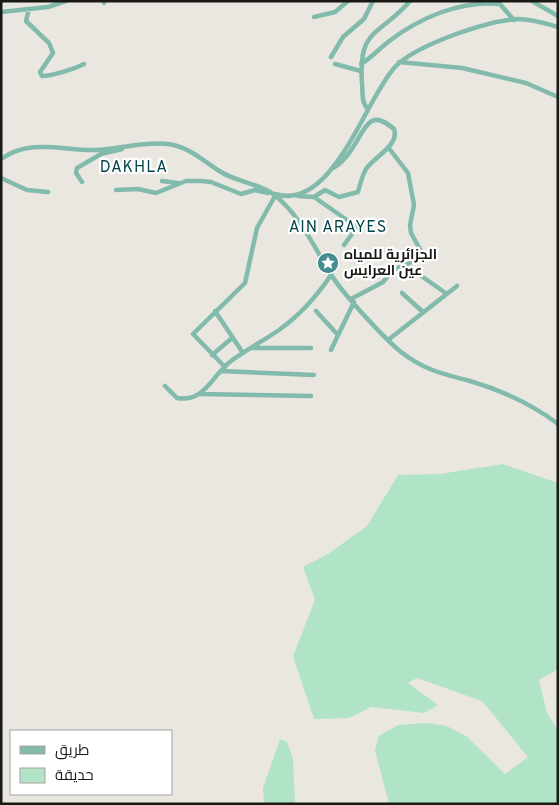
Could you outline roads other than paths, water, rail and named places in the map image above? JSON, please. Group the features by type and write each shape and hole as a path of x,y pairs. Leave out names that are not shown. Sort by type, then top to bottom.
{"street":[{"path":"1,12 58,5 66,1"},
{"path":"314,17 335,12 348,1"},
{"path":"332,57 343,37 364,19 373,1"},
{"path":"368,109 364,103 361,71 362,51 367,40 410,1"},
{"path":"532,1 558,16"},
{"path":"361,64 394,37 447,10 470,4 499,3 512,14 514,20"},
{"path":"29,9 26,21 49,43 52,53 40,72 42,76 62,70 75,69 84,64"},
{"path":"545,23 551,13"},
{"path":"297,195 315,187 330,170 355,134 388,76 399,62 412,53 450,37 514,20 545,23 558,27"},
{"path":"399,62 462,68 526,83 558,97"},
{"path":"334,64 361,71"},
{"path":"314,197 325,190 339,197 356,194 366,168 388,147 395,136 394,128 378,120 372,121 338,166 330,170"},
{"path":"1,159 25,147 57,146 95,150 159,143 190,150 236,180 274,195 302,226 331,275 400,351 431,371 498,391 528,405 558,424"},
{"path":"82,182 76,173 77,168 101,154 126,147"},
{"path":"331,350 353,300 383,282 393,270 421,256 422,251 411,233 410,225 414,205 408,174 388,147"},
{"path":"1,178 28,190 48,192"},
{"path":"162,182 201,181 211,182 241,194 255,190 281,196 314,197 357,227 344,245"},
{"path":"116,190 130,189 156,193 181,183"},
{"path":"274,195 257,228 245,283 193,334 223,369 314,375"},
{"path":"401,266 417,273 446,294"},
{"path":"165,386 177,398 190,398 200,394 212,385 223,369 242,353 294,318 322,288 331,275"},
{"path":"388,340 456,286"},
{"path":"402,294 423,312"},
{"path":"215,311 242,353"},
{"path":"316,311 338,335"},
{"path":"212,355 232,338"},
{"path":"250,348 293,350 311,348"},
{"path":"200,394 311,396"}],"place":[{"name":"الجزائرية للمياه عين العرايس","path":"328,263"}],"district":[{"name":"DAKHLA","path":"134,168"},
{"name":"AIN ARAYES","path":"338,228"}]}
